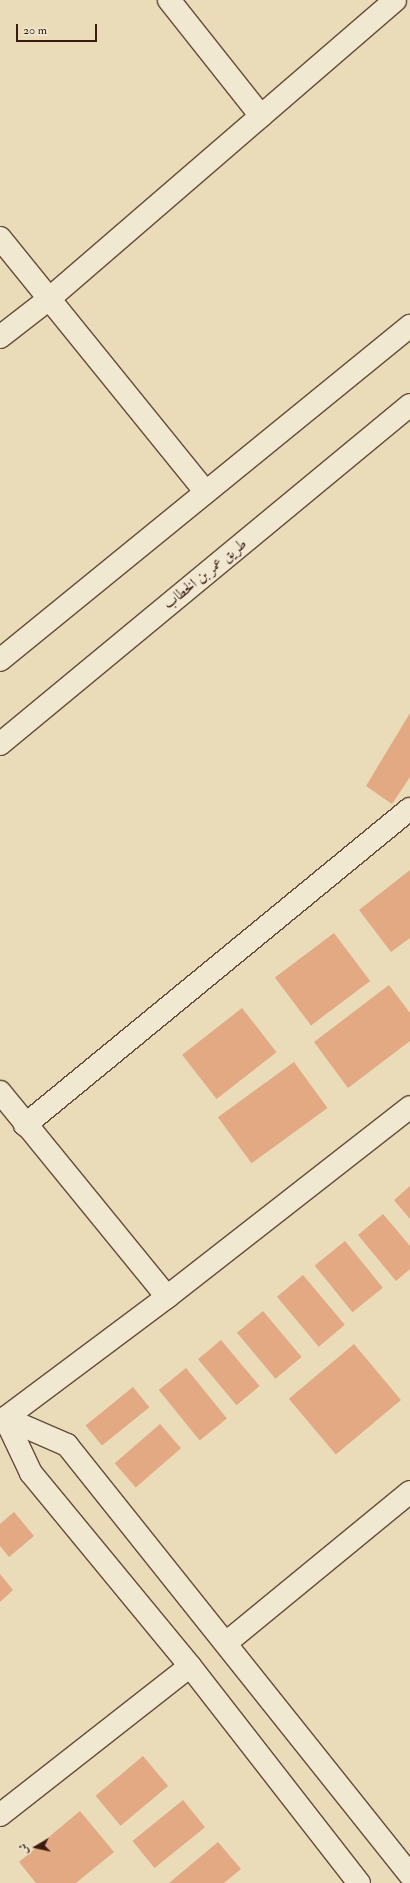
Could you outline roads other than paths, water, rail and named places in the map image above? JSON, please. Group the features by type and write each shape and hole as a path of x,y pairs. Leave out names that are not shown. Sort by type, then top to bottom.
{"street":[{"path":"168,0 261,116"},
{"path":"0,337 49,299 395,0"},
{"path":"0,238 206,492"},
{"path":"0,660 410,326"},
{"name":"طريق عمر بن الخطاب","path":"0,744 410,405"},
{"path":"25,1125 410,809"},
{"path":"0,1092 25,1125 167,1297"},
{"path":"2,1420 167,1297 410,1107"},
{"path":"2,1420 67,1445 410,1875"},
{"path":"2,1420 31,1473 190,1666 359,1883"},
{"path":"226,1643 410,1492"},
{"path":"0,1815 190,1666"}]}
